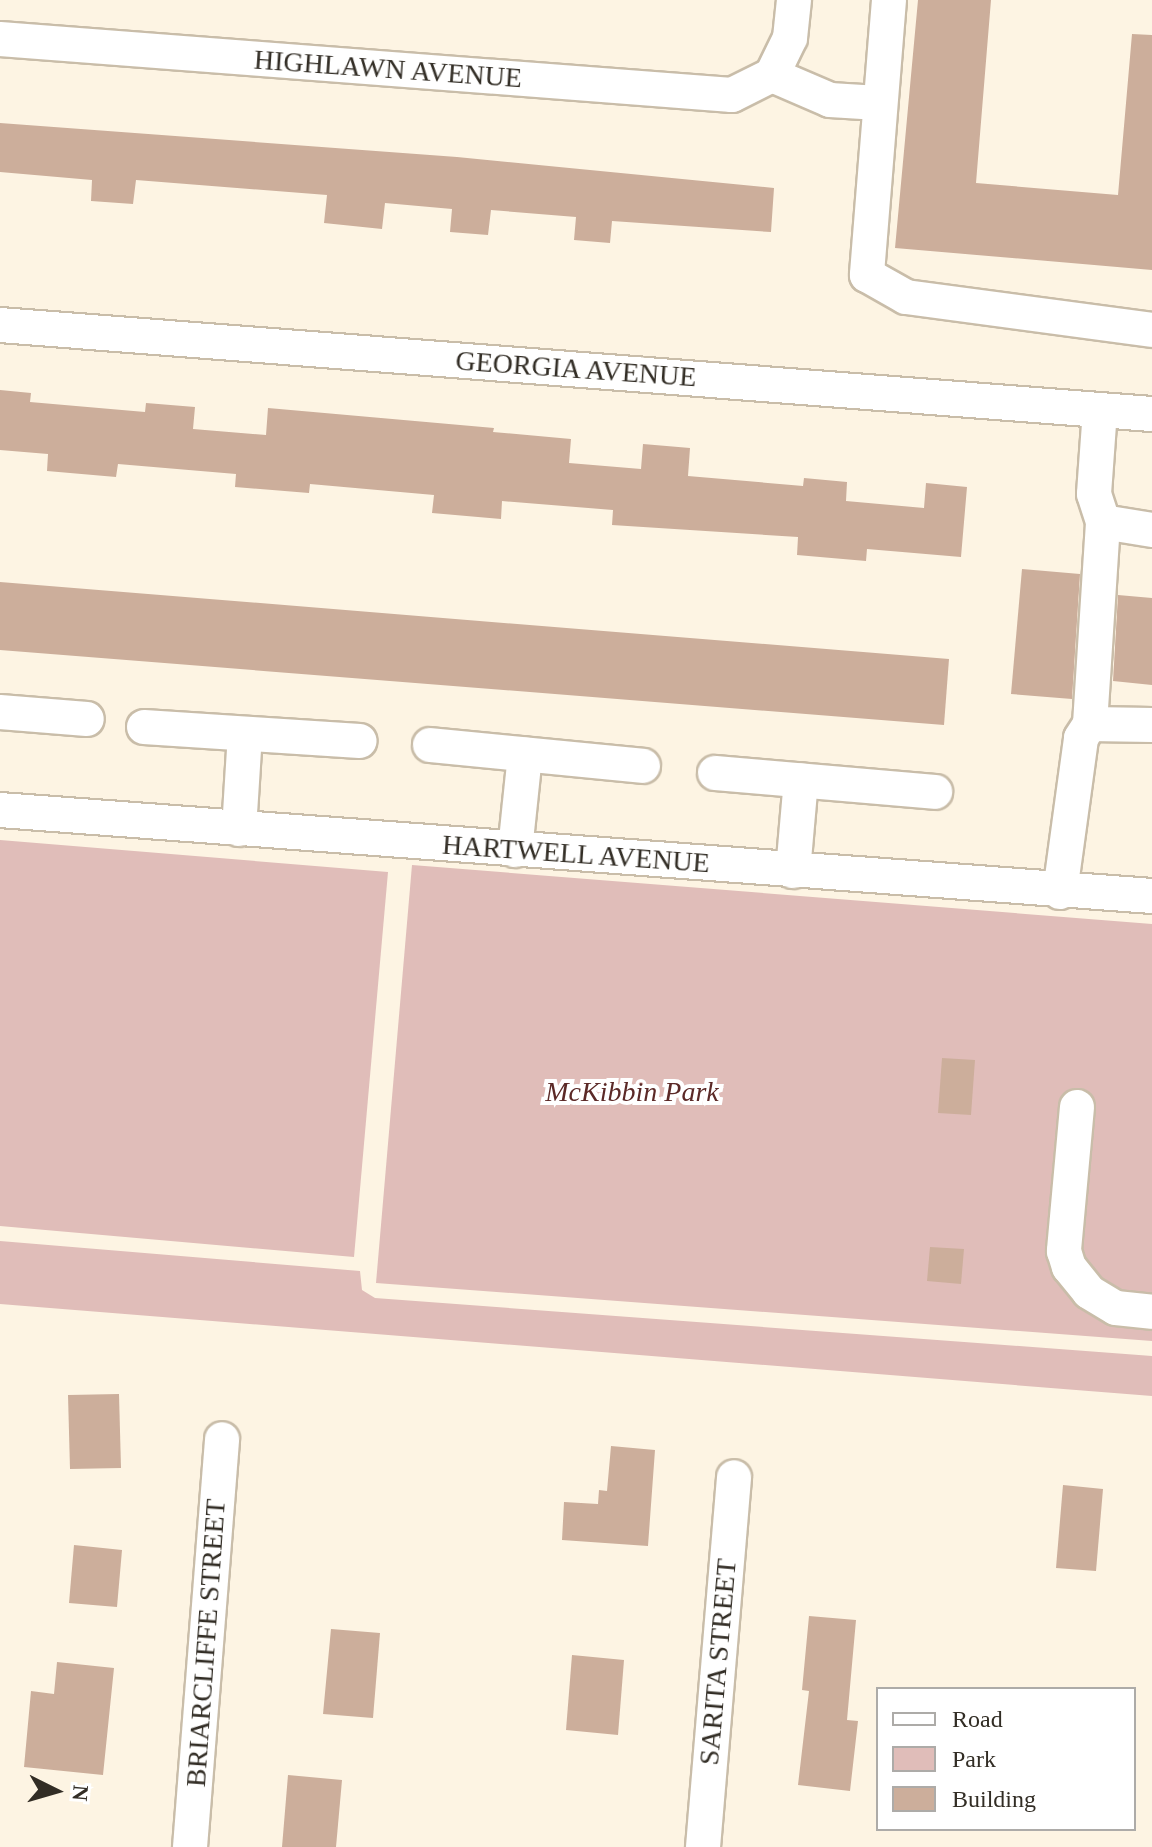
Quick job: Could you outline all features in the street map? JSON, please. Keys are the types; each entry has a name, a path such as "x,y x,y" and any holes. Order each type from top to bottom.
{"street":[{"path":"794,0 790,38 772,75 830,100 879,103"},
{"path":"889,0 867,275 906,297 1152,330"},
{"name":"HIGHLAWN AVENUE","path":"0,39 732,95 772,75"},
{"name":"GEORGIA AVENUE","path":"0,325 1152,414"},
{"path":"1060,892 1081,738 1090,724 1103,522 1094,494 1100,410"},
{"path":"1103,522 1152,530"},
{"path":"0,712 87,719"},
{"path":"1090,724 1152,725"},
{"path":"144,727 360,741"},
{"path":"239,829 245,734"},
{"path":"430,745 643,766"},
{"path":"515,850 525,755"},
{"path":"715,773 935,792"},
{"path":"793,871 801,780"},
{"name":"HARTWELL AVENUE","path":"0,810 1060,892 1152,896"},
{"path":"1077,1107 1064,1251 1069,1267 1089,1292 1116,1308 1152,1312"},
{"name":"BRIARCLIFFE STREET","path":"190,1847 222,1439"},
{"name":"SARITA STREET","path":"703,1847 734,1477"}],"green space":[{"path":"0,840 388,872 354,1257 0,1226"},
{"name":"McKibbin Park","path":"412,865 1152,924 1152,1341 376,1283"},
{"path":"0,1241 360,1271 362,1290 375,1298 1152,1356 1152,1396 0,1304"}],"building":[{"path":"918,0 991,0 976,183 1118,195 1132,34 1152,35 1152,270 895,248"},
{"path":"0,123 457,157 774,188 771,232 612,221 610,243 574,240 576,217 491,210 488,235 450,232 452,209 385,203 382,229 324,223 327,195 136,180 133,204 91,201 92,180 0,172"},
{"path":"0,390 31,393 30,402 145,412 146,403 195,407 193,429 266,435 268,408 494,428 493,432 571,439 569,463 641,469 643,444 690,448 688,476 803,486 804,478 847,482 846,501 924,508 926,483 967,487 961,557 867,549 866,561 797,555 798,537 612,525 613,510 502,501 501,519 432,513 434,495 310,484 309,493 235,487 236,474 118,464 116,477 47,471 48,454 0,450"},
{"path":"1022,569 1080,574 1072,699 1011,694"},
{"path":"0,582 949,659 944,725 0,650"},
{"path":"1118,595 1152,598 1152,685 1113,681"},
{"path":"942,1058 975,1060 971,1115 938,1113"},
{"path":"930,1247 964,1249 961,1284 927,1281"},
{"path":"119,1394 121,1468 70,1469 68,1395"},
{"path":"611,1446 655,1450 648,1546 562,1540 564,1502 598,1504 599,1490 607,1491"},
{"path":"1063,1485 1103,1489 1096,1571 1056,1568"},
{"path":"74,1545 122,1550 117,1607 69,1603"},
{"path":"809,1616 856,1620 847,1720 858,1721 850,1791 798,1785 809,1691 802,1690"},
{"path":"331,1629 380,1633 373,1718 323,1714"},
{"path":"572,1655 624,1660 618,1735 566,1730"},
{"path":"57,1662 114,1668 103,1775 24,1767 31,1691 54,1694"},
{"path":"288,1775 342,1780 336,1847 282,1847"}]}
